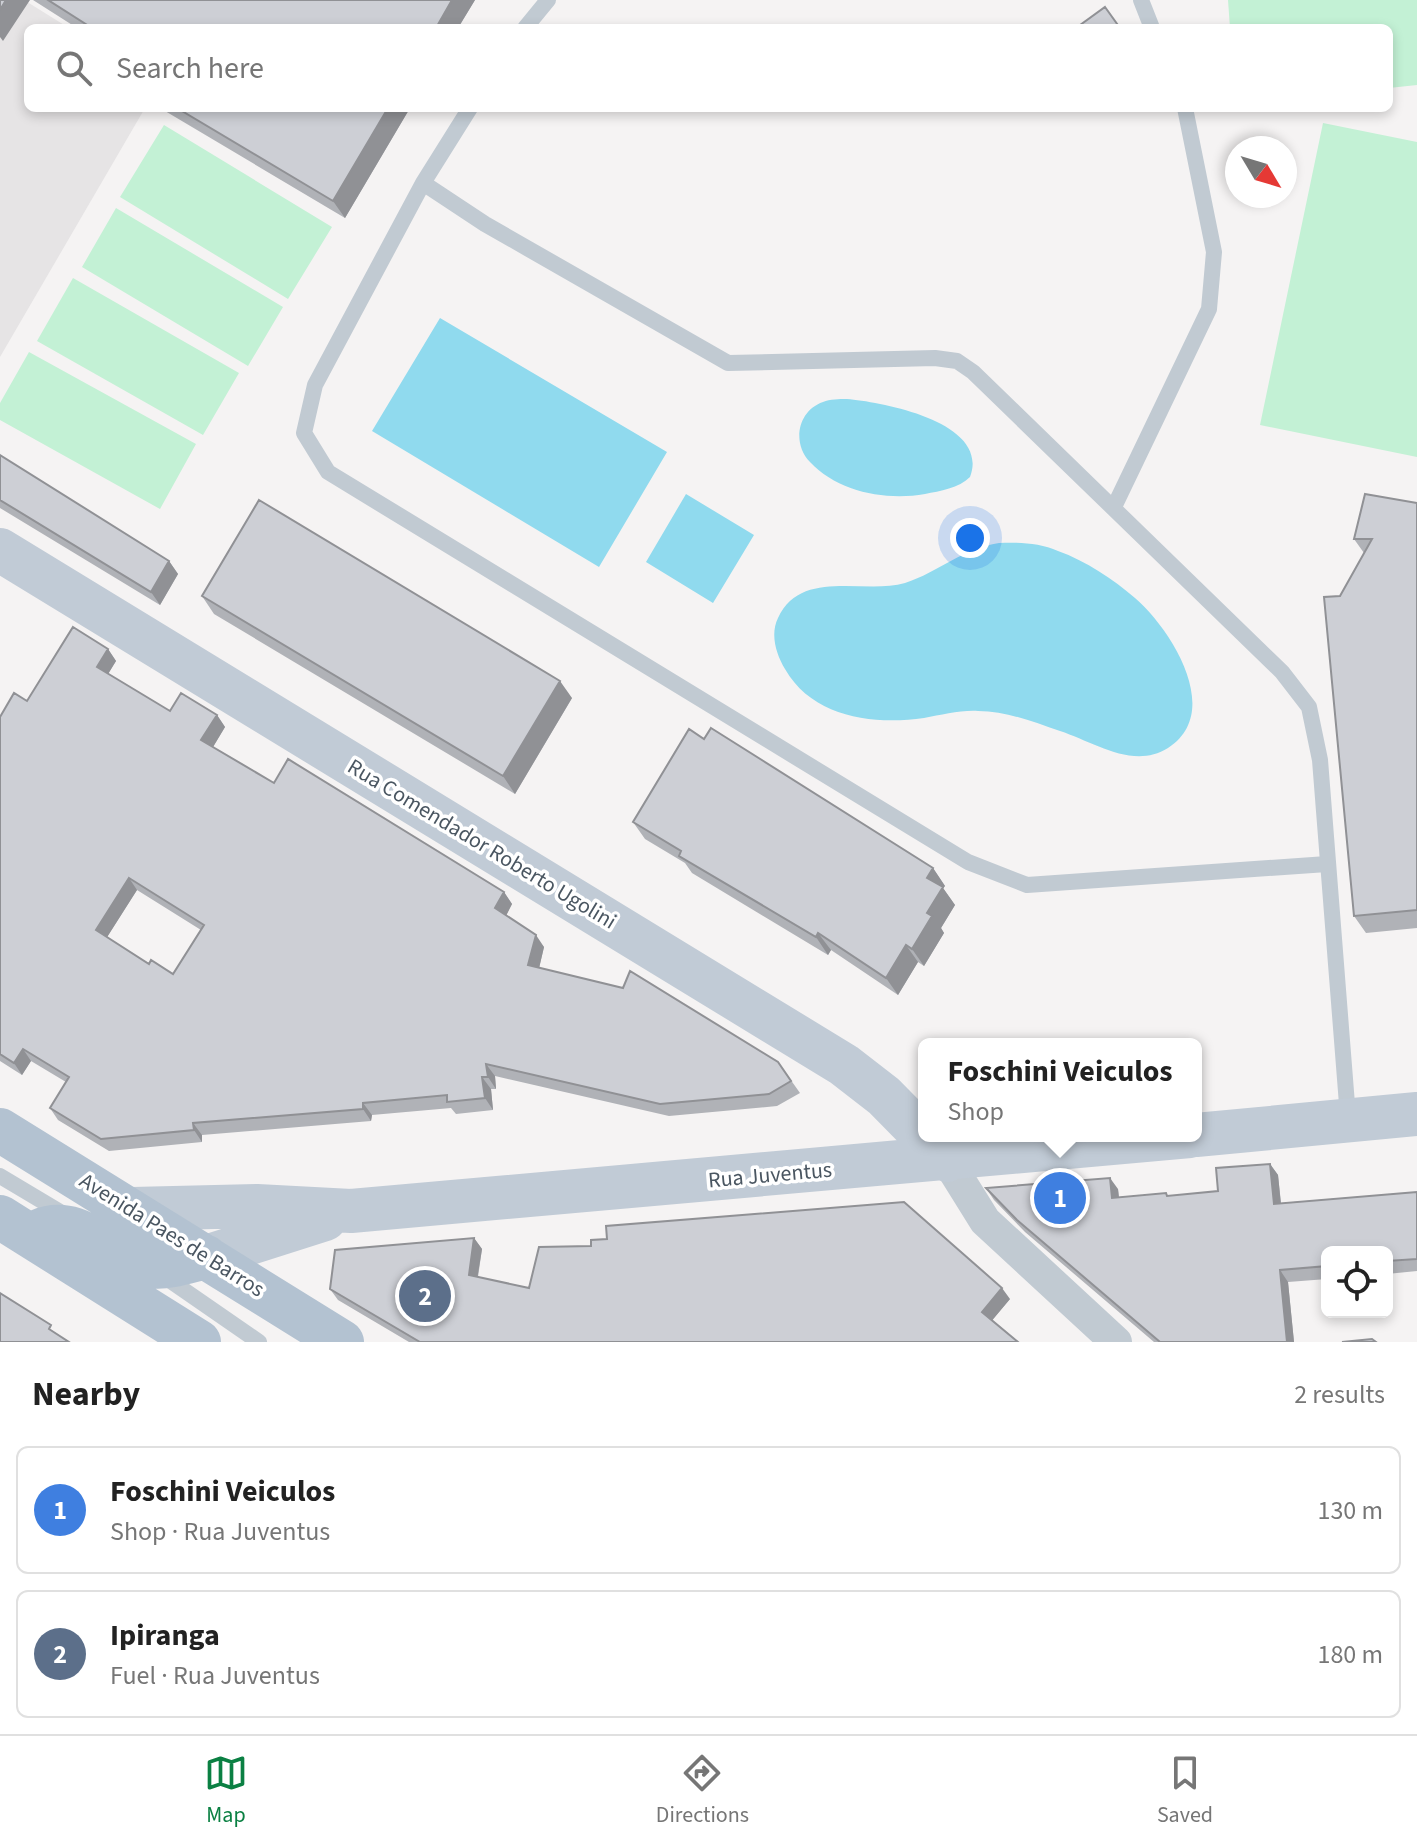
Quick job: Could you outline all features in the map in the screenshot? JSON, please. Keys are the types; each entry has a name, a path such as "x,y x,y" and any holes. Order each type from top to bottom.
{"main road":[{"name":"Rua Comendador Roberto Ugolini","path":"0,550 844,1065 884,1096 918,1131"},
{"path":"1202,1134 1417,1114"},
{"name":"Avenida Paes de Barros","path":"0,1130 132,1209 206,1257 287,1316 342,1342"},
{"name":"Rua Comendador Roberto Ugolini","path":"929,1142 947,1160"},
{"name":"Rua Juventus","path":"132,1209 257,1206 351,1211 1129,1142"},
{"name":"Rua Juventus","path":"206,1257 351,1211"},
{"path":"15,1226 64,1226 150,1266 206,1257"},
{"path":"15,1226 199,1342"}],"street":[{"path":"947,1160 985,1221 1116,1342"}],"lane":[{"path":"528,24 548,0"},
{"path":"1141,0 1150,24"},
{"path":"467,112 423,183 315,385 304,433 328,472 968,862 1027,885 1327,864"},
{"path":"1114,507 1209,309 1214,252 1186,112"},
{"path":"423,183 485,224 728,363 935,358 957,361 973,372 1282,672 1309,707 1320,760 1348,1120"},
{"path":"0,1176 150,1266 259,1342"}],"shaded area":[{"path":"0,0 24,0 63,24 24,24 24,112 143,112 0,357"}],"green space":[{"path":"1228,0 1417,0 1417,85 1393,88 1393,24 1230,24"},
{"path":"1323,123 1417,142 1417,457 1260,425"},
{"path":"164,125 332,227 288,299 120,197"},
{"path":"116,208 283,307 248,366 82,267"},
{"path":"73,278 239,373 203,435 37,341"},
{"path":"29,352 196,444 160,509 0,420 0,403"}],"water":[{"path":"440,318 667,452 599,567 372,431"},
{"path":"847,399 907,410 950,429 965,442 972,458 970,477 949,488 910,496 863,492 834,481 804,455 800,429 814,406 829,400"},
{"path":"686,494 754,535 713,603 646,562"},
{"path":"999,543 1037,545 1068,555 1108,577 1149,612 1176,650 1192,693 1192,714 1184,732 1168,748 1155,754 1127,755 1030,721 989,711 964,711 905,720 865,718 828,708 797,685 785,669 775,644 774,631 788,603 802,593 835,586 905,583 962,555"}],"building":[{"path":"48,0 452,0 438,24 86,24"},
{"path":"1105,7 1117,24 1082,24"},
{"path":"184,112 386,112 333,201"},
{"path":"0,455 169,561 151,592 0,500"},
{"path":"1365,494 1417,503 1417,910 1354,916 1324,597 1340,596 1372,539 1354,539"},
{"path":"259,500 560,681 503,776 202,596"},
{"path":"73,627 108,649 97,667 170,711 181,693 217,715 201,740 274,783 288,759 504,892 495,908 536,935 528,965 623,988 630,971 778,1062 791,1081 769,1094 660,1104 486,1064 488,1077 482,1077 485,1098 447,1102 447,1095 363,1103 363,1109 193,1123 194,1130 101,1139 50,1108 69,1077 23,1049 14,1063 0,1054 0,717 14,693 27,701","holes":["129,878 204,925 173,974 151,960 149,964 96,930"]},
{"path":"711,728 933,868 927,878 943,887 927,913 932,916 912,949 906,945 886,978 818,933 816,937 679,856 681,851 633,822 689,729 704,739"},
{"path":"1270,1164 1274,1204 1417,1192 1417,1259 1393,1261 1393,1246 1321,1246 1321,1267 1280,1270 1287,1342 1160,1342 1017,1220 986,1188 1110,1178 1112,1198 1166,1193 1167,1196 1218,1191 1216,1168"},
{"path":"904,1202 1002,1288 982,1312 1018,1342 420,1342 330,1289 335,1250 474,1238 469,1275 529,1288 539,1247 591,1246 591,1240 607,1239 606,1226"},
{"path":"0,1293 51,1325 49,1329 69,1342 0,1342"},
{"path":"1372,1339 1376,1342 1342,1342"}],"place":[{"name":"Foschini Veiculos","path":"1060,1198"},
{"name":"Ipiranga","path":"425,1296"}]}
